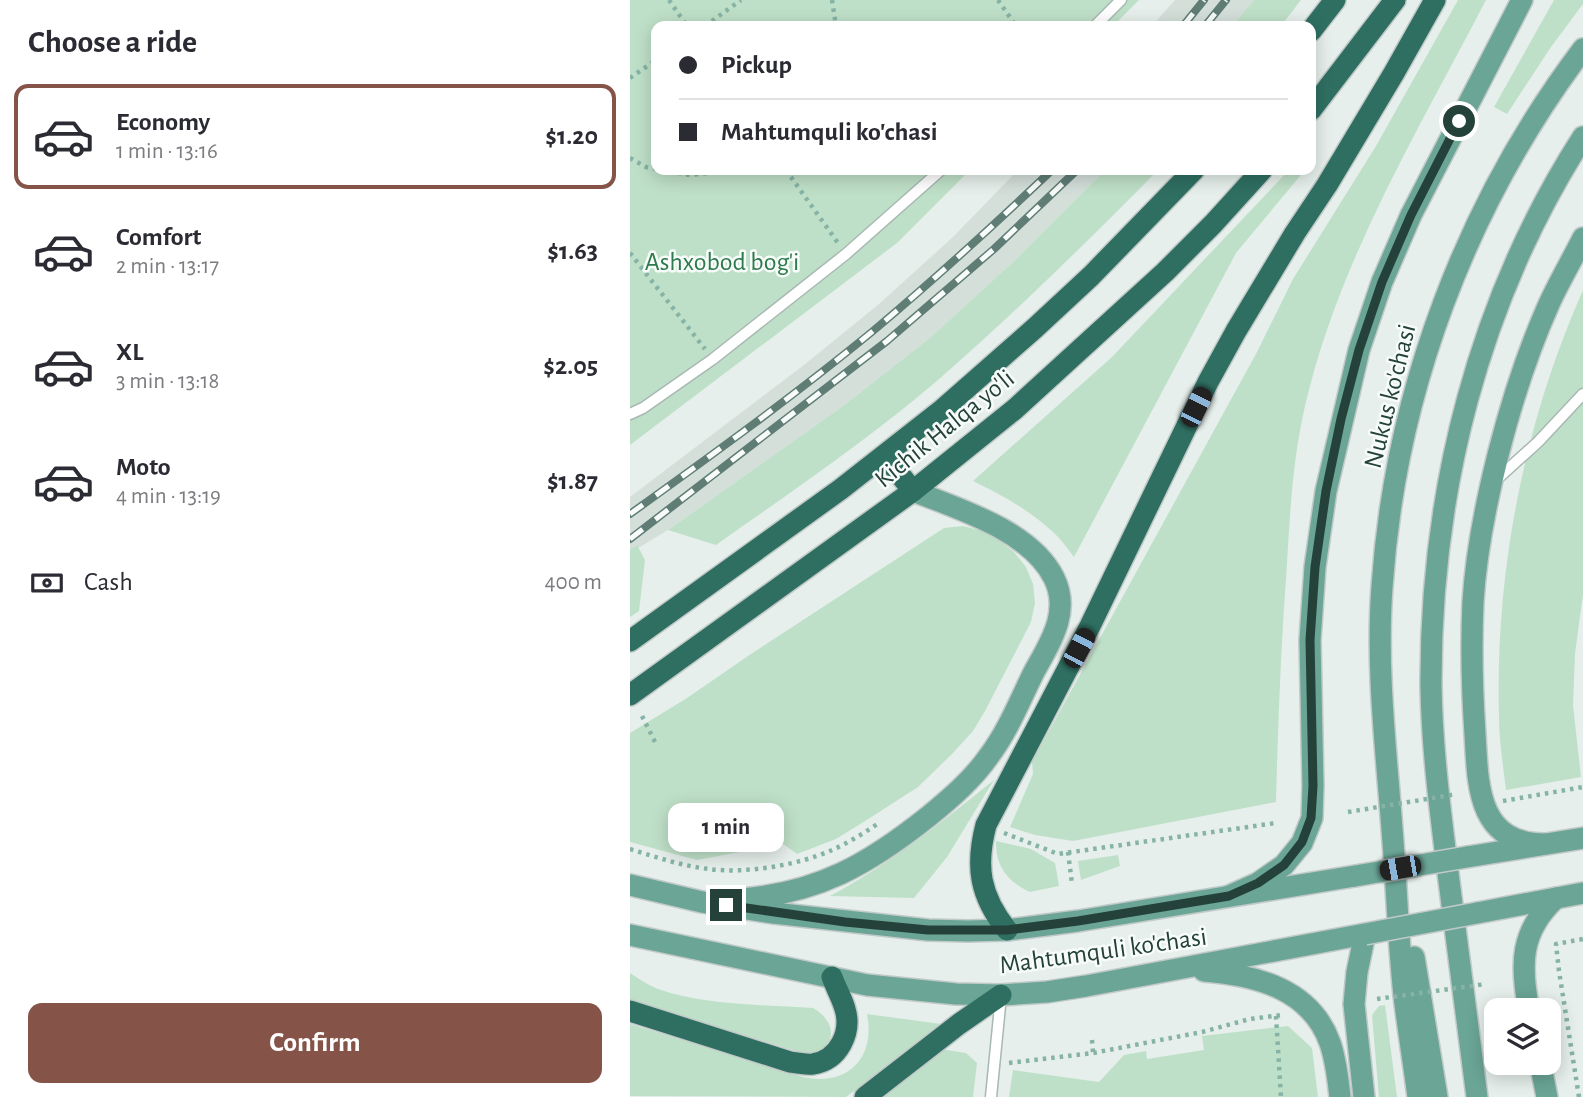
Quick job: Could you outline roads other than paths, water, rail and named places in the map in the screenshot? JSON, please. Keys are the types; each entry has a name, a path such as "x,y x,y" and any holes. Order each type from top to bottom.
{"highway":[{"path":"1316,25 1335,0"},
{"path":"1316,103 1395,0"},
{"path":"1007,930 990,907 981,880 980,852 986,825 1090,626 1208,382 1435,0"},
{"name":"Kichik Halqa yo'li","path":"630,641 885,456 978,379 1091,276 1189,175"},
{"name":"Kichik Halqa yo'li","path":"630,695 913,491 1015,409 1165,272 1257,175"},
{"path":"885,456 913,491"},
{"path":"630,1011 790,1062 814,1064 836,1053 846,1032 846,1010 832,977"},
{"path":"865,1097 1001,995"}],"main road":[{"path":"1229,896 1258,883 1284,865 1302,842 1311,818 1313,786 1310,640 1315,567 1326,491 1359,350 1382,282 1411,215 1522,0"},
{"name":"Nukus ko'chasi","path":"1390,794 1382,691 1382,588 1394,487 1416,385 1444,300 1481,213 1538,113 1583,49"},
{"path":"1477,1097 1437,786 1431,688 1434,600 1440,538 1456,440 1469,391 1501,296 1541,206 1583,137"},
{"path":"1544,844 1517,840 1497,826 1485,811 1479,791 1472,691 1473,602 1482,526 1510,412 1549,304 1583,238"},
{"path":"702,902 788,893 816,885 863,863 912,829 955,793 990,755 1051,640 1061,612 1060,592 1052,573 1040,558 994,525 913,491"},
{"path":"1390,794 1405,1003 1418,1097"},
{"path":"1390,794 1437,1097"},
{"name":"Mahtumquli ko'chasi","path":"630,885 702,902 845,922 928,930 1007,930 1078,921 1583,838"},
{"name":"Mahtumquli ko'chasi","path":"630,935 880,986 956,994 1001,995 1086,986 1583,893"},
{"path":"1527,998 1524,955 1530,933 1546,907 1556,898"},
{"path":"1364,1097 1354,1004 1357,972 1366,934"},
{"path":"1181,969 1227,973 1262,980 1290,994 1313,1011 1331,1044 1340,1097"},
{"path":"1543,1075 1548,1097"}],"lane":[{"path":"1100,21 1121,0"},
{"path":"630,414 643,408 713,359 846,254 935,175"},
{"path":"1491,485 1538,442 1583,394"},
{"path":"992,1097 1001,995"}],"railway":[{"path":"1187,21 1204,0"},
{"path":"1209,21 1226,0"},
{"path":"630,514 873,331 1047,175"},
{"path":"630,539 887,341 994,249 1072,175"}],"park label":[{"name":"Ashxobod bog'i","path":"722,261"}]}
